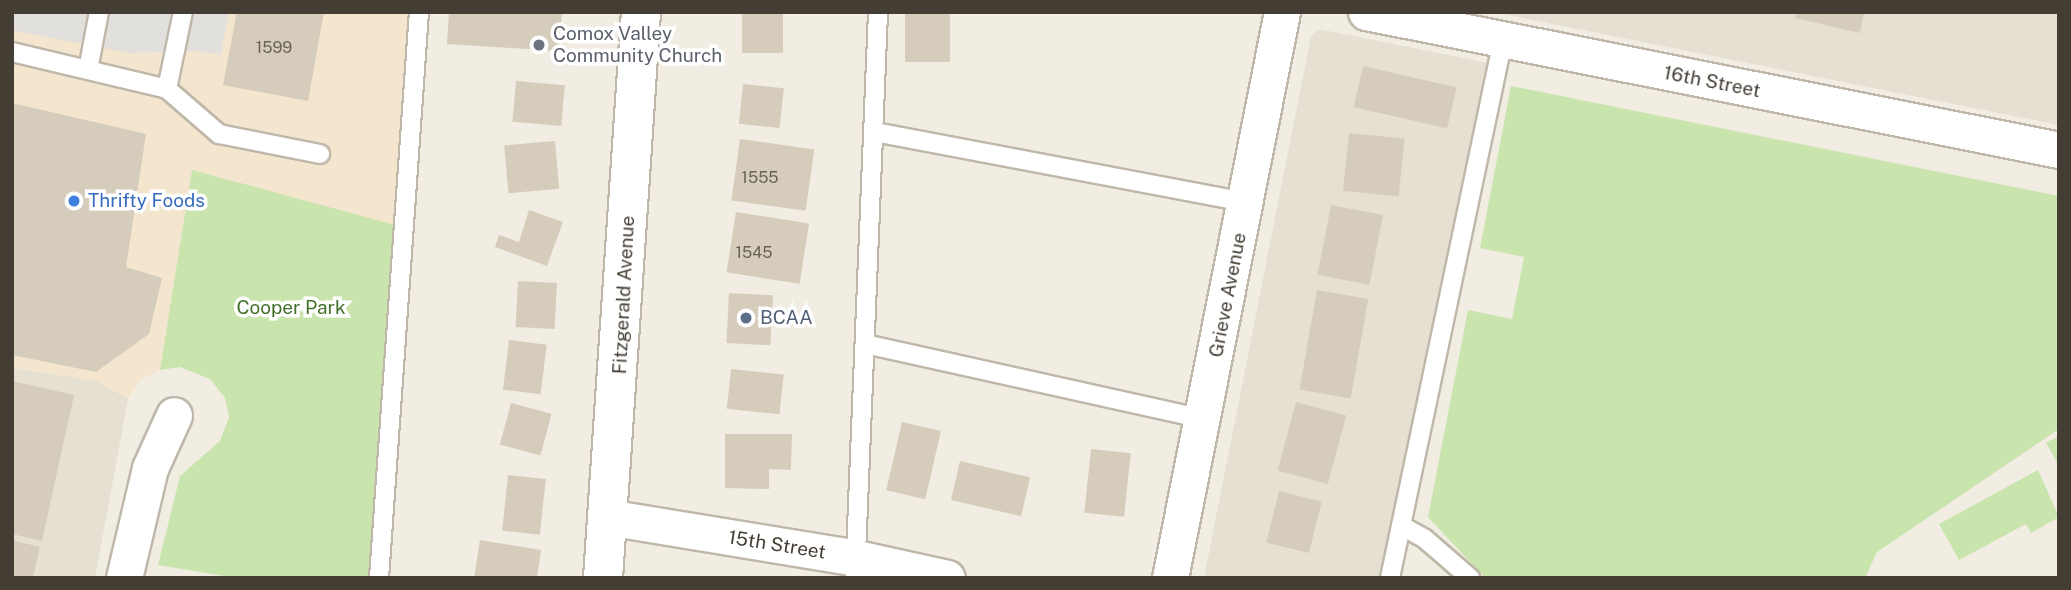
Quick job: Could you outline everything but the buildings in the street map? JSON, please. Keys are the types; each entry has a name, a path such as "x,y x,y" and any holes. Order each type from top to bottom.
{"street":[{"name":"Fitzgerald Avenue","path":"603,578 641,12"},
{"name":"Grieve Avenue","path":"1170,578 1247,202 1282,12"},
{"name":"16th Street","path":"1366,12 2059,150"},
{"path":"124,578 150,468 174,415"},
{"name":"15th Street","path":"607,517 856,568 947,578"}],"lane":[{"path":"88,69 99,12"},
{"path":"167,89 183,12"},
{"path":"379,578 419,12"},
{"path":"856,568 878,12"},
{"path":"1390,578 1503,40"},
{"path":"12,52 167,89 219,134 320,154"},
{"path":"875,132 1247,202"},
{"path":"865,345 1203,419"},
{"path":"1402,526 1425,539 1470,578"}],"shaded area":[{"path":"12,12 419,12 406,228 192,171 160,370 140,380 128,399 98,381 12,368"},
{"path":"12,12 229,12 221,55 197,51 129,53 12,30"},
{"path":"1493,12 2059,12 2059,125"},
{"path":"1319,29 1498,65 1390,578 1204,578 1311,36"},
{"path":"12,368 98,381 128,399 95,578 12,578"}],"green space":[{"path":"1511,86 2059,196 2059,429 1877,552 1865,578 1485,578 1428,517 1468,310 1512,319 1524,257 1480,248"},
{"name":"Cooper Park","path":"192,170 406,228 370,578 236,578 158,565 180,476 220,441 229,417 225,398 210,379 180,367 160,370"},
{"path":"2059,436 2059,466 2046,443"},
{"path":"2038,470 2059,517 2031,533 2026,524 1959,560 1939,524"}],"place":[{"name":"Comox Valley Community Church","path":"539,45"},
{"name":"Thrifty Foods","path":"74,201"},
{"name":"BCAA","path":"746,318"}]}
